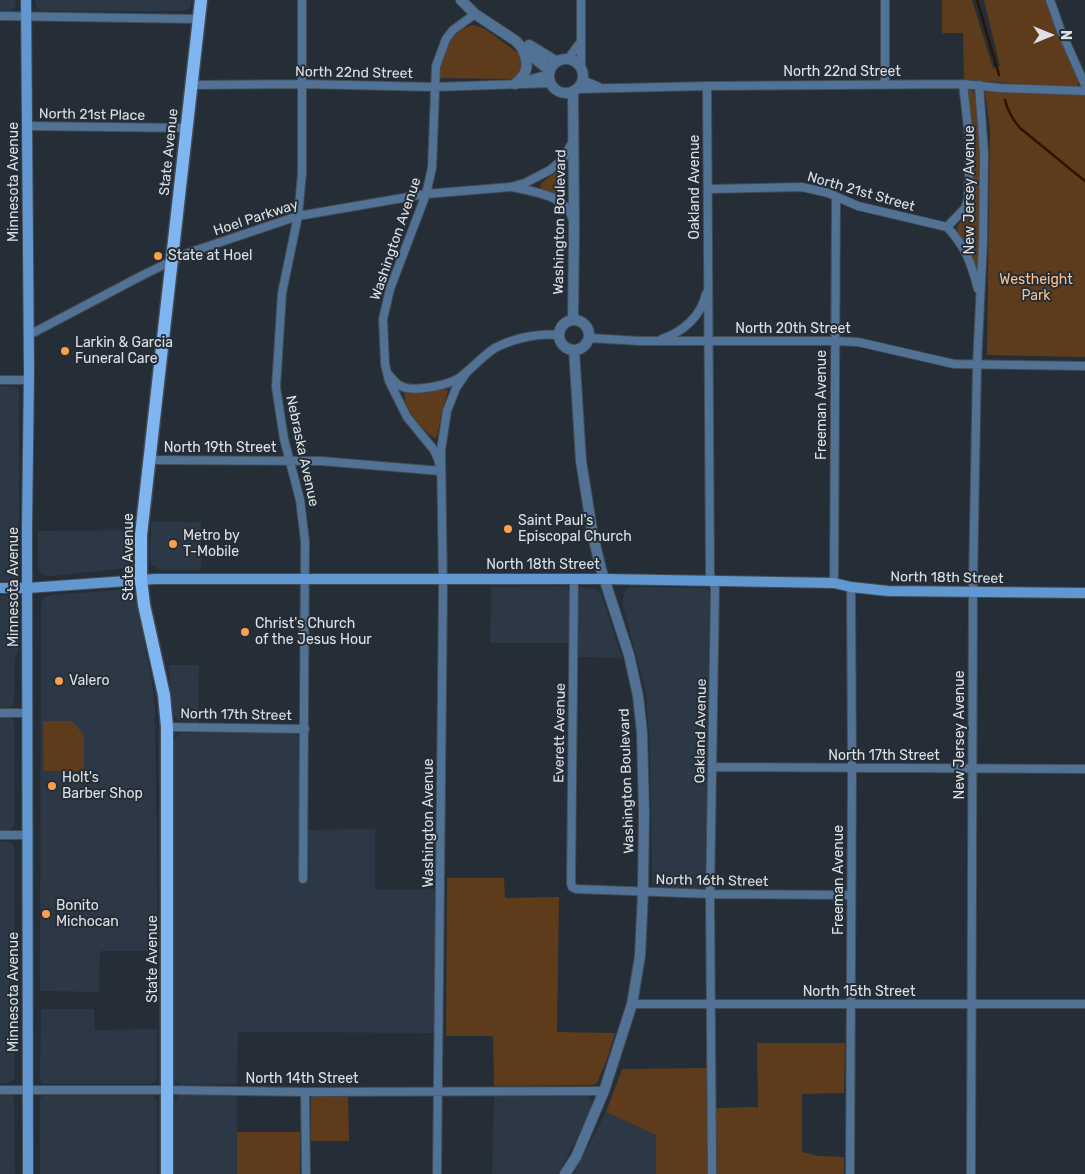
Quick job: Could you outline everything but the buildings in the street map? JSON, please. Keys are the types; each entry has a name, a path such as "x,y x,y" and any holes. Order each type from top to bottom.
{"main road":[{"name":"Minnesota Avenue","path":"26,0 29,335 28,1174"},
{"name":"State Avenue","path":"168,1174 167,727 164,695 144,605 141,579 141,535 201,0"},
{"name":"North 18th Street","path":"0,588 28,588 141,579 443,578 834,583 888,591 1085,593"}],"street":[{"name":"Nebraska Avenue","path":"302,0 302,173 298,216 282,293 276,378 279,412 304,521 305,729 303,879"},
{"path":"461,0 475,14 519,44 550,76 561,92 575,90 582,73 580,43 581,0"},
{"path":"885,0 885,85"},
{"path":"1050,0 1061,31 1085,85"},
{"name":"Washington Avenue","path":"441,471 434,450 407,416 389,381 385,364 383,332 385,307 390,289 426,194 432,168 436,66 446,39 454,30 475,14"},
{"path":"0,16 199,19"},
{"path":"519,44 526,43 562,60 576,62 585,81 599,87"},
{"path":"550,76 562,60 580,43"},
{"path":"515,84 526,72 526,61 519,44"},
{"name":"North 22nd Street","path":"191,85 302,84 434,87 515,84 550,76"},
{"name":"North 22nd Street","path":"575,90 599,87 964,84 1000,88 1085,91"},
{"name":"New Jersey Avenue","path":"964,84 970,146 968,200 965,208 947,227 958,239 970,258 981,296"},
{"name":"New Jersey Avenue","path":"971,1174 973,592 977,365 981,296 984,153 979,85"},
{"name":"Oakland Avenue","path":"707,86 710,574 715,588 710,894 712,1174"},
{"name":"Washington Boulevard","path":"573,320 575,90"},
{"name":"Washington Boulevard","path":"561,92 574,125"},
{"name":"North 21st Place","path":"28,126 186,128"},
{"name":"Hoel Parkway","path":"29,335 188,253 298,216 426,194 510,187 539,177 563,159 575,139"},
{"name":"Hoel Parkway","path":"510,187 543,194 564,203 572,217 574,230"},
{"name":"North 21st Street","path":"708,189 802,187 828,193 858,206 947,227"},
{"name":"Freeman Avenue","path":"834,583 836,197"},
{"name":"Oakland Avenue","path":"640,341 662,339 674,335 695,316 705,297 707,288"},
{"path":"573,320 586,325 589,338 584,347 574,350 563,346 559,335 559,330 564,323 573,320"},
{"path":"385,364 394,382 406,388 432,387 458,379 494,348 509,342 539,335 559,335"},
{"name":"North 20th Street","path":"589,338 640,341 858,342 954,364 1085,366"},
{"name":"Washington Boulevard","path":"565,1174 576,1157 604,1091 632,1004 640,956 644,812 642,733 638,696 629,655 592,536 581,461 574,350"},
{"name":"Washington Avenue","path":"437,1174 443,578 442,440 448,411 456,388 467,372"},
{"path":"0,380 29,380"},
{"name":"North 19th Street","path":"149,460 362,463 441,471"},
{"name":"Everett Avenue","path":"572,887 574,579"},
{"name":"Freeman Avenue","path":"850,1174 852,587"},
{"path":"0,713 28,713"},
{"name":"North 17th Street","path":"167,727 305,729"},
{"name":"North 17th Street","path":"713,767 1085,769"},
{"path":"0,834 28,835"},
{"name":"North 16th Street","path":"572,887 576,889 710,894 851,895"},
{"name":"North 15th Street","path":"632,1004 1085,1004"},
{"name":"North 14th Street","path":"0,1090 604,1091"},
{"path":"305,1092 306,1174"}],"shaded area":[{"path":"0,0 16,0 15,7 9,12 0,12"},
{"path":"35,0 192,0 190,8 184,11 45,11 37,8"},
{"path":"0,386 13,386 18,388 19,392 19,575 17,580 9,581 0,581"},
{"path":"151,522 201,522 201,570 161,570 152,565 150,559"},
{"path":"132,530 132,559 127,568 49,576 42,575 38,568 38,531"},
{"path":"566,586 570,593 569,643 490,643 491,587"},
{"path":"579,587 592,588 602,595 622,658 577,657"},
{"path":"631,587 706,588 710,591 705,888 656,888 652,883 650,750 646,693 622,602 626,589"},
{"path":"120,590 131,592 135,597 153,689 155,709 158,951 100,951 99,992 40,991 41,603 43,598 51,595"},
{"path":"0,595 16,597 20,612 19,649 15,658 14,702 10,707 3,708 0,708"},
{"path":"168,665 199,665 198,722 180,721 174,716"},
{"path":"0,718 11,718 14,721 14,826 10,830 0,830"},
{"path":"180,733 296,733 301,743 300,830 375,829 375,890 436,889 435,1033 238,1032 237,1084 181,1085 174,1080 174,740"},
{"path":"0,842 10,842 14,845 14,1080 7,1083 0,1083"},
{"path":"41,1009 94,1009 95,1030 157,1029 157,1079 150,1084 42,1083 40,1076"},
{"path":"0,1094 10,1094 14,1098 15,1174 0,1174"},
{"path":"47,1094 154,1095 157,1103 157,1174 40,1174 40,1099"},
{"path":"182,1094 237,1096 237,1174 175,1174 175,1101"},
{"path":"494,1096 588,1096 592,1105 558,1174 492,1174"},
{"path":"606,1112 656,1135 656,1174 574,1174"}],"green space":[{"path":"942,0 972,0 993,68 1000,66 984,0 1046,0 1048,9 1079,81 1078,86 964,80 963,33 942,33"},
{"path":"474,25 485,29 522,56 523,69 514,79 439,78 441,61 448,45 459,32"},
{"path":"971,89 977,102 980,159 978,269 976,270 971,254 958,233 957,227 972,197 973,143 967,93"},
{"name":"Westheight Park","path":"989,91 1085,94 1085,357 987,355 990,129 985,93"},
{"path":"561,168 566,170 566,194 560,195 542,190 541,183"},
{"path":"443,388 448,391 437,437 434,438 419,424 409,410 404,397 405,392 425,393"},
{"path":"43,721 72,721 84,735 84,771 44,771"},
{"path":"447,878 504,878 505,898 559,897 557,1032 615,1033 597,1083 593,1085 494,1086 493,1036 446,1036"},
{"path":"757,1043 845,1043 844,1093 802,1094 802,1152 819,1156 844,1157 844,1174 716,1174 716,1108 758,1107"},
{"path":"707,1068 707,1174 656,1174 656,1135 606,1112 622,1069"},
{"path":"315,1095 348,1095 349,1141 311,1141 311,1098"},
{"path":"237,1132 300,1132 300,1174 237,1174"}],"waterway":[{"path":"977,0 999,75"},
{"path":"1005,100 1007,108 1020,128 1085,181"}],"place":[{"name":"State at Hoel","path":"158,256"},
{"name":"Larkin & Garcia Funeral Care","path":"65,351"},
{"name":"Saint Paul's Episcopal Church","path":"508,529"},
{"name":"Metro by T-Mobile","path":"173,544"},
{"name":"Christ's Church of the Jesus Hour","path":"245,632"},
{"name":"Valero","path":"59,681"},
{"name":"Holt's Barber Shop","path":"52,786"},
{"name":"Bonito Michocan","path":"46,914"}]}
